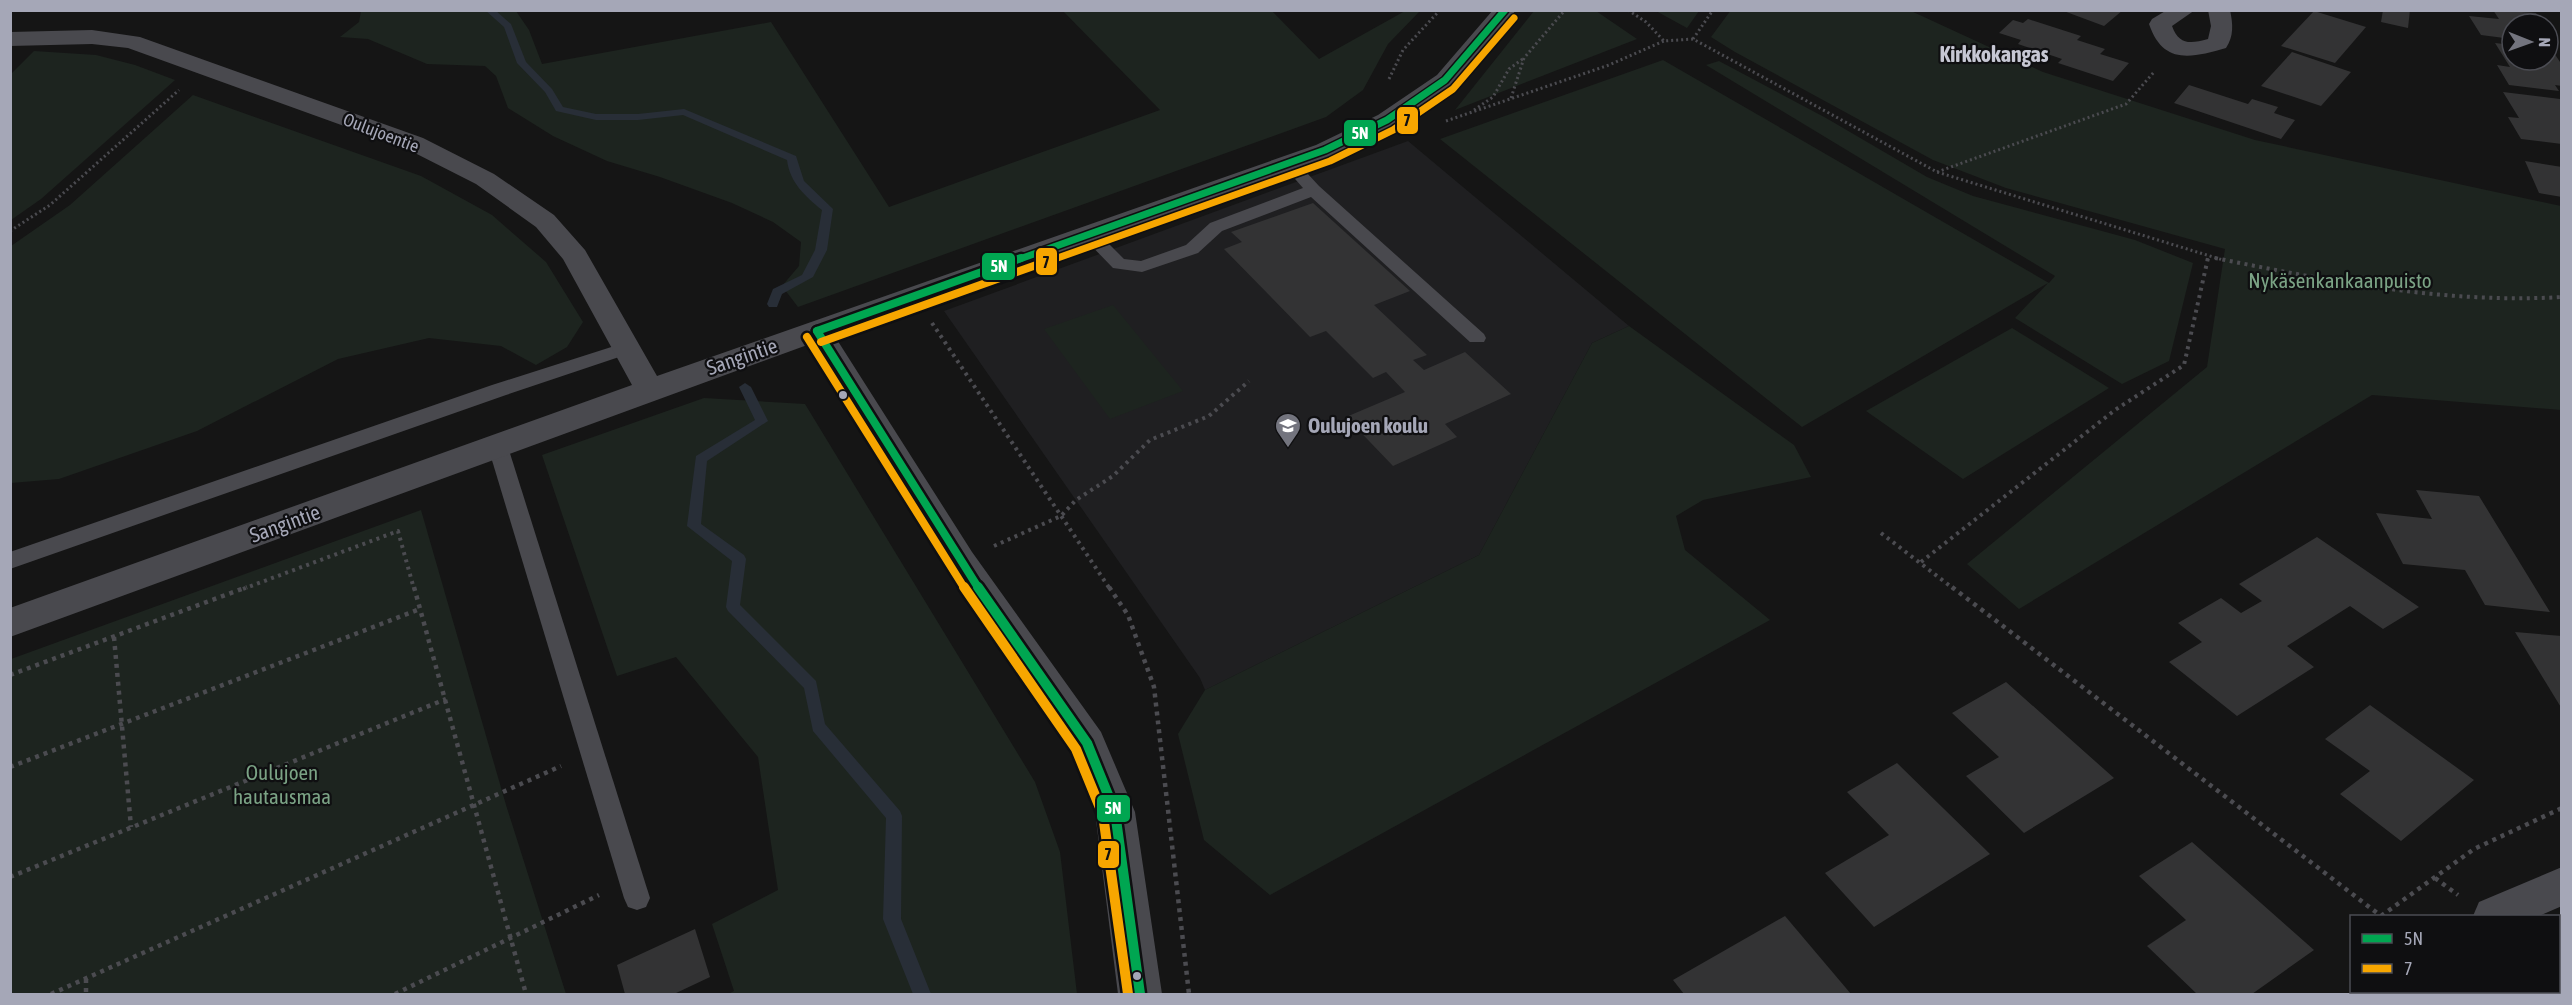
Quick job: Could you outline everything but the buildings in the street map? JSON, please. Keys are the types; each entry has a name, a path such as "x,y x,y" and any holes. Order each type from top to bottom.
{"street":[{"name":"Sangintie","path":"10,623 650,390 1325,150 1388,120 1445,80 1505,10"},
{"path":"2184,10 2160,24 2168,43 2176,47 2202,48 2218,43 2222,26 2218,10"},
{"name":"Oulujoentie","path":"10,39 92,37 132,42 414,143 485,179 545,221 575,256 650,390"},
{"path":"817,331 960,561 1087,743 1115,812 1140,994"},
{"path":"2496,915 2562,886"}],"lane":[{"path":"1288,164 1313,190 1477,338"},
{"path":"1089,234 1119,264 1142,267 1192,249 1216,227 1313,190"},
{"path":"10,561 499,390 627,348"},
{"path":"498,447 634,889"}],"path":[{"path":"1468,113 1493,97 1509,69 1524,58 1564,10"},
{"path":"1628,10 1646,22 1664,41 1693,39 1936,172 2208,257 2345,284 2428,295 2526,299 2562,297"},
{"path":"1693,39 1713,10"},
{"path":"1936,172 2126,104 2176,47"},
{"path":"1511,99 1524,58"},
{"path":"10,231 50,205 204,67"},
{"path":"1921,562 2115,410 2184,366 2208,257"},
{"path":"930,320 1128,615 1154,687 1190,994"},
{"path":"960,561 1061,516 1076,500 1113,476 1150,440 1209,416 1249,381"},
{"path":"10,675 398,531 526,994"},
{"path":"1881,533 2380,915"},
{"path":"10,767 420,609"},
{"path":"114,637 131,828"},
{"path":"10,877 446,699"},
{"path":"51,994 473,804 592,753"},
{"path":"2382,915 2474,849 2562,808"},
{"path":"395,994 511,938 634,889"},
{"path":"86,979 87,994"}],"shaded area":[{"name":"Oulujoen koulu","path":"1408,141 1629,326 1592,343 1479,555 1205,690 1200,678 944,311"}],"green space":[{"name":"Nykäsenkankaanpuisto","path":"1731,10 1911,11 2043,72 2255,140 2561,206 2561,410 2372,395 2019,609 1967,564 2207,367 2225,249 2006,188 1933,160 1711,37"},
{"path":"361,11 516,11 529,30 542,64 771,22 889,207 1160,110 1063,11 1272,11 1319,59 1405,11 1420,11 1388,44 1363,90 1326,117 798,307 782,286 799,266 801,242 773,222 732,203 607,161 553,136 508,108 496,76 485,66 427,64 368,39 340,37 359,22"},
{"path":"1534,11 1596,11 1637,39 1455,110"},
{"path":"1656,11 1699,11 1687,28"},
{"path":"34,51 96,55 135,65 175,80 41,199 11,220 11,74"},
{"path":"1663,60 2049,283 2055,276 1706,65 1719,61 1826,118 1927,177 1973,196 2135,240 2193,263 2169,361 2122,384 2015,318 2048,283 1802,427 1440,139"},
{"path":"193,95 421,176 492,215 546,262 583,322 567,347 536,365 501,346 429,338 338,359 197,431 59,479 11,483 11,246 70,205"},
{"path":"1113,305 1183,391 1110,419 1044,329"},
{"path":"1629,326 1794,445 1811,477 1703,500 1676,516 1685,550 1770,620 1270,895 1204,840 1178,734 1205,690 1479,555 1592,343"},
{"path":"2012,328 2109,388 1963,479 1866,411"},
{"path":"704,398 805,404 1035,782 1060,852 1077,994 728,994 734,991 712,924 778,890 758,757 676,657 617,676 542,455"},
{"name":"Oulujoen hautausmaa","path":"421,510 506,805 566,994 11,994 11,659"}],"waterway":[{"path":"489,10 508,26 522,63 549,91 559,109 596,117 638,117 684,112 792,158 795,175 803,188 828,209 821,250 807,277 777,292 773,304"},
{"path":"745,387 762,421 701,459 694,526 739,559 733,607 811,685 818,726 894,816 892,919 922,994"}],"transit line":[{"name":"5N","path":"817,331 1325,150 1387,120 1445,80 1505,10"},
{"name":"7","path":"821,342 1330,161 1393,130 1453,89 1514,18"},
{"name":"5N","path":"817,331 960,561 1087,743 1115,812 1140,994"},
{"name":"7","path":"807,337 950,567 1076,749 1103,815 1128,994"}],"place":[{"name":"Oulujoen koulu","path":"1288,449"}],"district":[{"name":"Kirkkokangas","path":"1994,54"}]}
